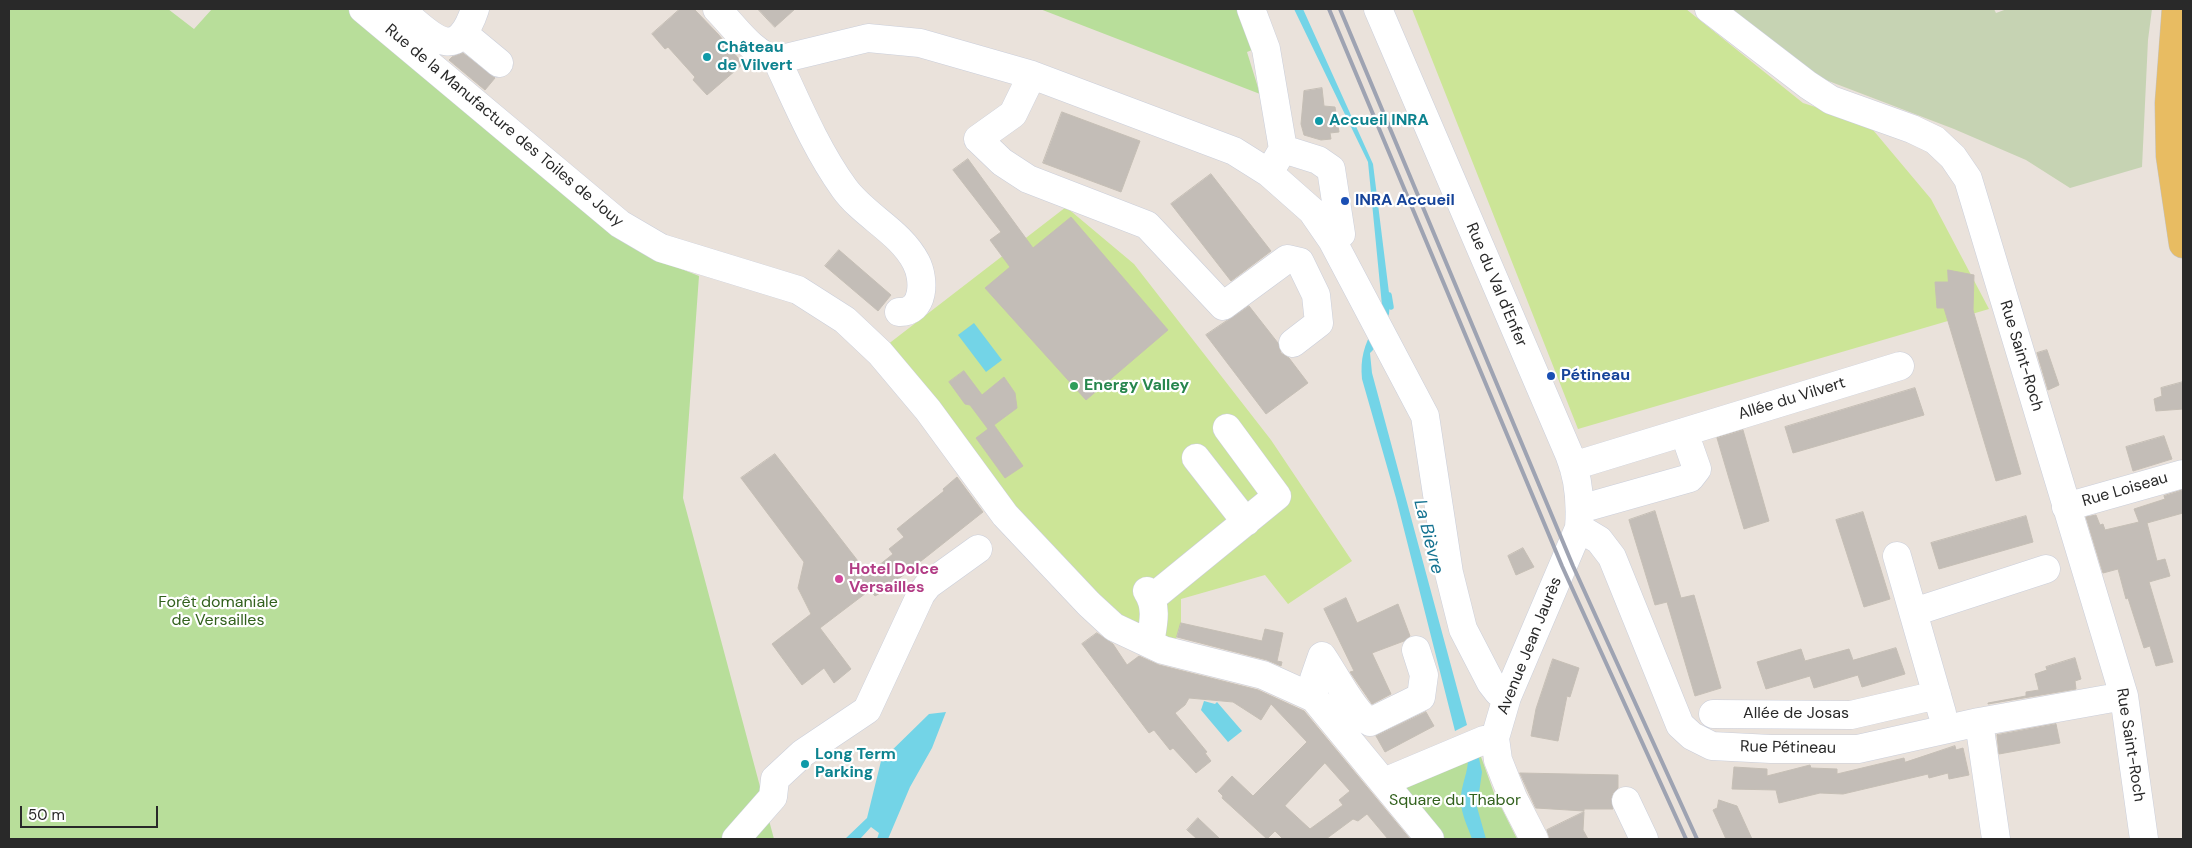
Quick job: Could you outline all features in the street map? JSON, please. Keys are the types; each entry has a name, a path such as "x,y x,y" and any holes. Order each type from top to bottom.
{"main road":[{"path":"2177,12 2170,103 2170,156 2183,244"}],"street":[{"name":"Rue de la Manufacture des Toiles de Jouy","path":"363,9 620,224 661,248 798,290 845,320 880,353 928,410 1005,516 1088,604 1114,628 1163,650 1263,675 1314,698 1430,839"},
{"path":"400,9 438,40 450,42 464,34 475,9"},
{"path":"718,9 767,58 777,60 868,38 920,43 1032,75 1234,151 1269,173 1312,211 1332,240 1425,416 1449,573 1463,629 1491,683 1498,692 1507,697"},
{"name":"Rue du Val d'Enfer","path":"1378,9 1573,466 1579,487 1579,519"},
{"name":"Rue Saint-Roch","path":"1709,9 1808,85 1831,100 1912,129 1935,140 1953,157 1968,179 2124,696 2144,839"},
{"path":"1253,14 1266,49 1283,149 1269,173"},
{"path":"464,34 500,63"},
{"path":"777,60 807,126 845,190 899,240 916,262 922,290 919,300 913,309 908,312 899,312"},
{"path":"1032,75 1013,114 978,140 1002,162 1028,180 1147,224 1223,306 1287,259 1300,262 1316,295 1319,323 1293,343"},
{"path":"1283,149 1318,160 1331,169 1341,234 1332,240"},
{"name":"Allée du Vilvert","path":"1573,466 1900,366"},
{"path":"1150,643 1155,613 1150,594 1278,496 1227,428"},
{"path":"1579,519 1690,478 1696,468 1684,432"},
{"path":"1196,458 1246,522"},
{"name":"Rue Loiseau","path":"2066,507 2183,474"},
{"name":"Avenue Jean Jaurès","path":"1534,839 1513,798 1501,768 1495,738 1507,697 1579,519"},
{"name":"Rue Pétineau","path":"1579,519 1612,557 1680,725 1692,736 1712,746 1771,749 1858,749 1979,722 2124,696"},
{"path":"736,839 773,797 775,779 803,753 867,710 921,594 928,585 978,548"},
{"path":"1897,556 1946,729"},
{"path":"1914,612 2046,569"},
{"path":"1314,698 1314,679 1322,656 1334,672 1361,718 1370,722 1421,697 1424,675 1416,650"},
{"name":"Allée de Josas","path":"1713,714 1851,715 1937,696"},
{"path":"1979,722 1996,839"},
{"path":"1384,782 1484,740 1495,738"},
{"path":"1626,801 1644,839"}],"green space":[{"name":"Forêt domaniale de Versailles","path":"9,9 168,9 194,29 212,9 349,9 610,230 646,255 699,276 683,498 774,839 9,839"},
{"path":"1040,9 1241,9 1257,48 1247,52 1260,94"},
{"path":"1412,9 1686,9 1803,103 1868,124 1931,199 1989,309 1578,429"},
{"path":"1731,9 1994,9 1996,13 2007,9 2152,9 2148,40 2142,167 2070,188 2026,160 1954,129 1805,72"},
{"name":"Energy Valley","path":"1066,207 1134,264 1271,440 1352,561 1288,604 1265,575 1181,599 1181,624 1174,645 1125,620 1018,517 887,345"},
{"name":"Square du Thabor","path":"1480,754 1494,793 1517,839 1434,839 1384,782"}],"water":[{"path":"1294,9 1303,9 1373,164 1390,301 1389,314 1384,326 1368,162"},
{"path":"974,323 1002,360 986,372 958,335"},
{"path":"1374,328 1378,335 1373,350 1370,353 1372,373 1467,725 1455,731 1396,498 1362,379 1364,352"},
{"path":"1204,701 1215,704 1217,702 1242,731 1228,742 1201,710"},
{"path":"946,712 932,748 910,787 888,839 877,839 879,833 871,827 860,839 845,839 867,818 881,761 929,714"},
{"path":"1478,754 1482,772 1477,807 1486,839 1472,839 1461,806 1461,795 1468,757"}],"building":[{"name":"Château de Vilvert","path":"680,9 694,9 743,64 707,95 693,80 695,77 668,47 665,49 652,34"},
{"path":"758,9 795,9 775,27"},
{"path":"463,53 495,78 485,90 449,60"},
{"name":"Accueil INRA","path":"1322,88 1324,106 1335,107 1339,132 1330,133 1331,139 1321,140 1304,135 1301,124 1304,91"},
{"path":"1062,112 1140,141 1121,192 1043,163"},
{"path":"968,159 1033,248 1071,217 1168,330 1086,400 985,288 1010,267 990,240 1001,232 953,170"},
{"path":"1211,174 1271,251 1231,281 1171,204"},
{"path":"839,250 891,295 878,311 825,266"},
{"path":"1948,270 1974,275 1973,310 2021,474 1996,481 1944,308 1937,308 1935,282 1948,282"},
{"path":"1249,306 1278,343 1281,353 1289,358 1308,383 1266,414 1206,335"},
{"path":"2047,350 2059,385 2048,390 2037,353"},
{"path":"964,371 982,395 1004,377 1015,393 1017,408 994,425 1023,466 1005,478 976,438 988,429 970,405 965,404 949,382"},
{"path":"2183,382 2183,409 2156,411 2154,399 2162,396 2161,388"},
{"path":"1915,388 1924,415 1793,453 1785,427"},
{"path":"1743,430 1769,521 1744,529 1717,438"},
{"path":"2164,436 2172,459 2133,471 2126,447"},
{"path":"775,454 868,574 893,554 889,549 904,537 897,529 944,491 943,489 957,477 983,512 882,592 875,596 870,590 820,628 851,669 834,683 824,668 802,685 772,644 811,614 798,588 804,562 741,478"},
{"path":"2183,490 2183,513 2147,523 2157,561 2165,559 2170,576 2149,582 2173,662 2156,666 2150,646 2144,648 2128,598 2126,599 2118,569 2103,573 2086,517 2096,515 2100,525 2103,524 2105,530 2139,522 2134,509 2165,499 2164,496"},
{"path":"1655,511 1681,598 1694,595 1721,688 1695,696 1667,602 1655,605 1629,520"},
{"path":"1863,512 1890,599 1864,607 1836,520"},
{"path":"2026,516 2033,542 1939,569 1931,543"},
{"path":"1523,548 1534,567 1516,575 1508,556"},
{"path":"1346,598 1357,623 1398,604 1410,636 1404,641 1372,653 1391,694 1372,704 1350,672 1354,671 1324,609"},
{"path":"1181,623 1262,641 1265,629 1283,633 1277,661 1282,662 1281,666 1267,660 1177,637"},
{"path":"1097,633 1113,644 1127,665 1139,656 1159,665 1258,690 1304,711 1410,839 1388,839 1367,814 1358,821 1353,819 1326,839 1283,839 1275,831 1267,839 1222,798 1223,796 1218,791 1232,776 1253,796 1307,742 1271,704 1261,720 1233,702 1189,698 1185,705 1175,713 1207,752 1205,753 1211,761 1196,773 1173,748 1170,750 1154,730 1149,733 1082,644","holes":["1325,763 1350,791 1339,800 1343,805 1310,829 1285,806"]},
{"path":"1896,648 1905,674 1862,687 1858,675 1814,688 1810,676 1766,689 1757,662 1801,649 1805,661 1849,649 1853,660"},
{"path":"2075,658 2081,679 2075,681 2076,689 1988,704 2026,696 2026,692 2039,690 2035,674 2047,670 2046,667"},
{"path":"1553,659 1579,668 1570,697 1567,696 1558,741 1531,736 1536,709"},
{"path":"1426,712 1434,726 1385,752 1376,736"},
{"path":"2056,724 2060,743 1999,754 1997,735"},
{"path":"1955,746 1956,750 1963,748 1969,775 1949,779 1948,773 1929,778 1928,774 1843,794 1820,793 1779,803 1776,790 1732,789 1734,767 1767,769 1767,776 1810,765 1811,768 1837,769 1837,774 1904,758 1905,762"},
{"path":"1520,773 1618,775 1618,788 1613,793 1611,799 1613,809 1584,809 1584,811 1536,808"},
{"path":"1719,800 1737,806 1752,839 1726,839 1713,810 1717,808"},
{"path":"1584,812 1583,830 1588,839 1550,839 1547,830"},
{"path":"1198,818 1220,839 1197,839 1187,830"}],"waterway":[{"name":"La Bièvre","path":"1389,295 1391,307"}],"railway":[{"path":"1329,9 1562,566 1686,839"},
{"path":"1340,9 1573,566 1697,839"}],"place":[{"name":"Château de Vilvert","path":"707,57"},
{"name":"Accueil INRA","path":"1319,121"},
{"name":"INRA Accueil","path":"1345,201"},
{"name":"Pétineau","path":"1551,376"},
{"name":"Energy Valley","path":"1074,386"},
{"name":"Hotel Dolce Versailles","path":"839,579"},
{"name":"Long Term Parking","path":"805,764"}]}
